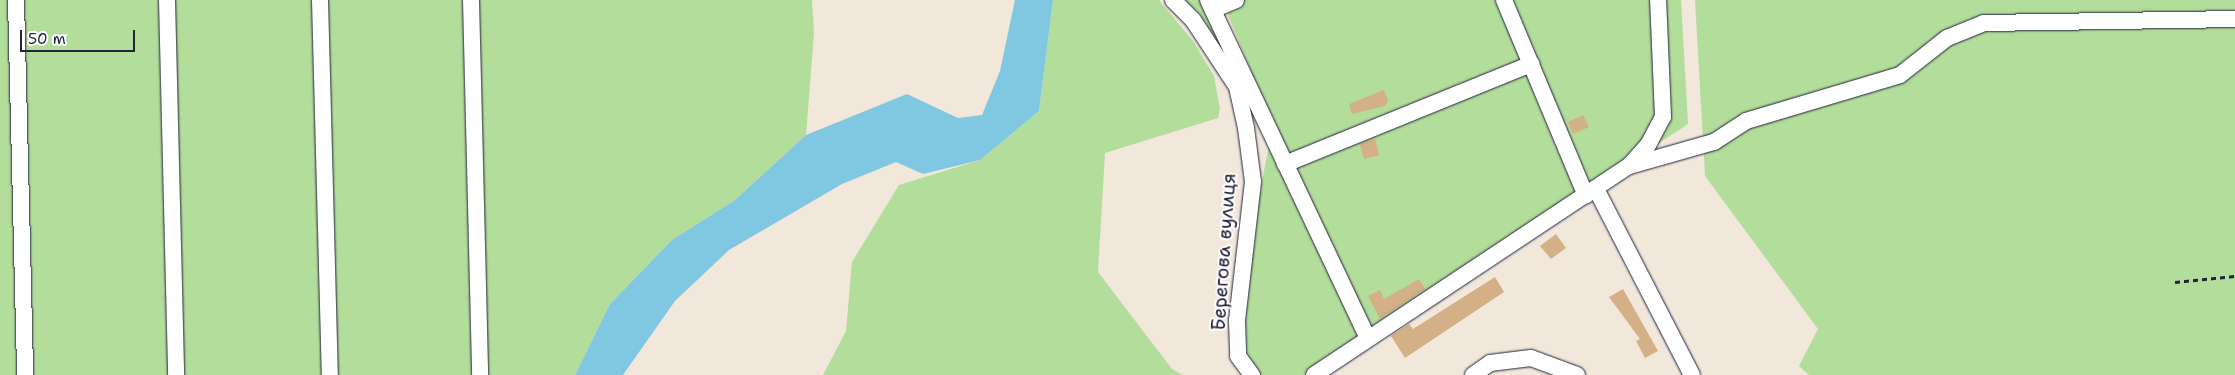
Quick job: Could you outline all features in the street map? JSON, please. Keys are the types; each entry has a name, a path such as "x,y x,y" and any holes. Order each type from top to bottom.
{"street":[{"path":"16,0 25,375"},
{"path":"167,0 176,375"},
{"path":"320,0 330,375"},
{"path":"471,0 480,375"},
{"name":"Берегова вулиця","path":"1173,0 1193,20 1237,87 1246,128 1253,182 1237,321 1238,356 1252,375"},
{"path":"1236,0 1210,5 1368,338"},
{"path":"1504,0 1530,64 1591,192 1692,375"},
{"path":"1314,375 1629,166 1648,146 1663,117 1658,0"},
{"path":"1629,166 1714,142 1746,121 1900,75 1947,38 1984,23 2235,19"},
{"path":"1285,164 1530,64"},
{"path":"1473,375 1490,363 1531,358 1577,375"}],"path":[{"path":"2175,282 2235,276"}],"green space":[{"path":"0,0 812,0 814,33 806,135 735,200 672,240 610,304 575,375 0,375"},
{"path":"1053,0 1159,0 1193,41 1214,76 1220,109 1218,118 1105,153 1098,272 1172,369 1183,375 823,375 846,331 852,262 899,185 980,160 1039,111"},
{"path":"1185,0 1221,0 1220,44 1199,14"},
{"path":"1222,0 1681,0 1688,124 1307,375 1256,375 1241,354 1254,222 1273,125"},
{"path":"1695,0 2235,0 2235,375 1809,375 1799,366 1818,329 1705,176"}],"water":[{"path":"1015,0 1053,0 1039,111 980,160 923,174 896,162 842,184 729,250 675,301 623,375 575,375 610,304 672,240 735,200 806,135 907,94 958,118 982,115 1000,71"}],"building":[{"path":"1384,90 1388,101 1385,106 1352,114 1349,104"},
{"path":"1583,115 1589,127 1573,134 1568,122"},
{"path":"1375,139 1379,155 1364,159 1360,144"},
{"path":"1556,234 1566,248 1551,259 1540,246"},
{"path":"1495,277 1504,292 1405,358 1391,336 1409,324 1413,329"},
{"path":"1419,279 1425,289 1380,319 1368,296 1380,290 1384,299"},
{"path":"1623,289 1658,351 1645,358 1636,341 1640,339 1609,297"}]}
